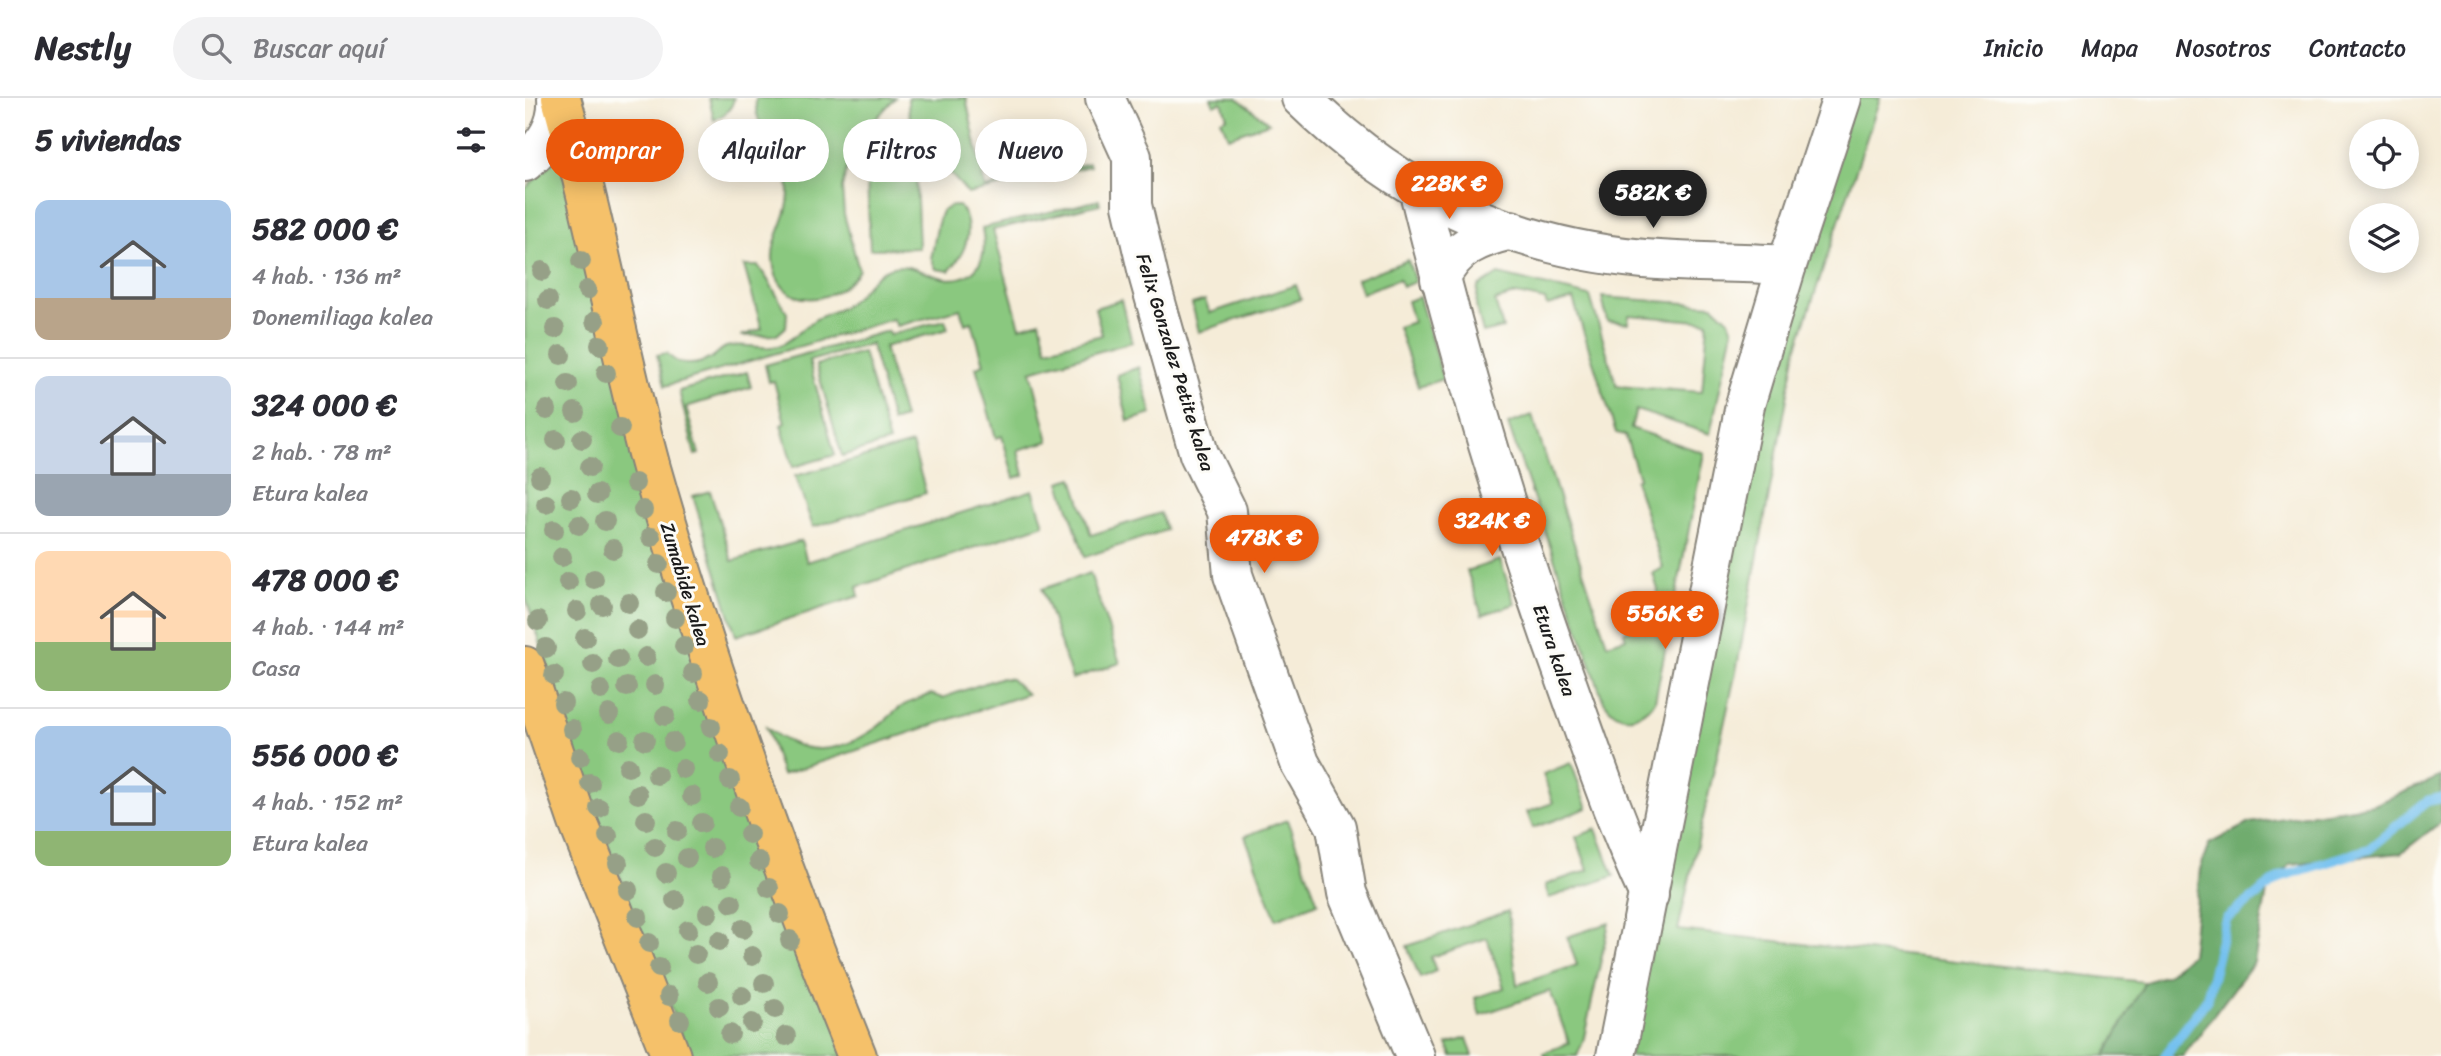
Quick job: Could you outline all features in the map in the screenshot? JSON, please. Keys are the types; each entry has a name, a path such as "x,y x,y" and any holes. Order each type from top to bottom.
{"main road":[{"name":"Zumabide kalea","path":"559,98 624,365 695,618 744,761 857,1056"},
{"path":"525,666 578,822 671,1056"}],"street":[{"path":"525,162 538,151 553,129 559,98"},
{"name":"Felix Gonzalez Petite kalea","path":"1105,98 1132,157 1132,205 1149,278 1199,454 1227,511 1233,575 1300,763 1336,827 1347,893 1416,1056"},
{"path":"1301,98 1352,145 1419,192 1482,221 1581,249 1643,259 1787,265"},
{"path":"1616,1056 1745,405 1787,265 1842,98"},
{"name":"Etura kalea","path":"1419,192 1440,279 1520,550 1601,780 1649,895"},
{"path":"1440,279 1449,260 1463,247 1487,236 1511,230"}],"green space":[{"path":"709,98 734,98 727,112 714,119"},
{"path":"756,98 895,98 876,119 843,119 844,214 859,270 848,283 835,292 822,297 795,296 784,288 777,277 773,260 773,250 786,212 788,182 829,182 829,119 758,119"},
{"path":"908,98 966,98 975,141 975,182 984,182 985,188 1020,182 968,194 958,182 961,182 961,119 910,119"},
{"path":"1211,98 1237,98 1269,123 1228,137 1221,120 1227,117 1222,102 1214,105"},
{"path":"1856,98 1880,98 1796,350 1737,667 1678,930 2145,982 2105,1056 1629,1056 1774,333"},
{"path":"546,169 546,182 575,182 848,1056 689,1056 591,801 525,595 525,189"},
{"path":"867,182 916,182 919,248 870,249"},
{"path":"1099,200 1100,204 993,230 1020,327 1040,321 1047,349 1102,335 1095,308 1121,300 1132,342 1031,371 1049,441 1018,450 1024,475 1014,478 1002,436 996,438 976,367 984,364 972,322 965,324 960,309 897,326 893,319 665,386 657,355 667,353 680,363 691,364 709,359 726,347 769,347 783,344 817,319 846,305 881,272 904,266 938,277 960,278 972,272 980,263 984,246 982,228"},
{"path":"951,206 959,206 967,222 968,231 964,248 949,271 936,269 931,258 940,216 942,211"},
{"path":"1408,260 1415,282 1402,287 1399,279 1362,293 1357,279"},
{"path":"744,266 758,266 787,313 786,327 777,335 741,336 762,329"},
{"path":"1498,274 1590,296 1617,386 1702,392 1708,322 1629,315 1628,323 1607,321 1602,297 1713,305 1729,320 1733,330 1710,434 1636,410 1631,428 1704,453 1655,701 1635,716 1615,713 1603,700 1508,424 1532,415 1607,644 1626,638 1624,632 1642,626 1638,613 1655,607 1658,590 1653,573 1663,568 1635,480 1639,478 1625,435 1616,433 1573,299 1547,306 1545,300 1517,294 1495,301 1503,328 1483,333 1476,306 1478,287"},
{"path":"1296,285 1301,299 1199,332 1192,304 1205,300 1210,313"},
{"path":"1419,297 1443,379 1418,387 1398,327 1413,322 1407,301"},
{"path":"945,320 948,329 884,347 904,418 892,422 871,344 809,361 835,455 793,467 781,425 785,423 774,381 769,382 765,365 888,331 890,335"},
{"path":"863,352 889,442 842,456 816,365"},
{"path":"1139,367 1152,414 1128,421 1117,375"},
{"path":"747,372 751,387 686,407 699,454 695,455 679,391"},
{"path":"912,444 926,493 813,527 795,476"},
{"path":"1073,478 1091,535 1160,513 1166,530 1085,557 1060,482"},
{"path":"1033,490 1044,524 857,587 859,596 736,636 693,496 710,491 732,561 801,541 807,562"},
{"path":"1500,560 1515,604 1482,615 1467,571"},
{"path":"1090,573 1120,663 1072,679 1042,589"},
{"path":"999,678 1011,679 1027,694 782,775 766,727 779,737 806,748 834,747 862,737 912,701 931,694 942,698"},
{"path":"1571,763 1588,808 1533,828 1527,812 1553,803 1543,774"},
{"path":"2441,776 2441,822 2401,853 2290,864 2267,892 2254,962 2183,1056 2105,1056 2145,982 2167,975 2191,954 2200,869 2209,844 2249,823 2374,805"},
{"path":"1287,820 1318,903 1276,919 1245,836"},
{"path":"1596,829 1614,876 1549,898 1545,885 1588,870 1576,837"},
{"path":"1508,911 1517,985 1577,965 1567,937 1609,923 1583,1042 1577,1056 1544,1056 1543,1053 1569,1043 1550,991 1480,1015 1475,998 1504,988 1487,938 1431,957 1436,971 1420,978 1407,946"},
{"path":"1467,1038 1473,1056 1452,1056 1447,1044"}],"waterway":[{"path":"2165,1056 2207,999 2226,919 2282,876 2369,849 2427,801 2441,798"}]}
